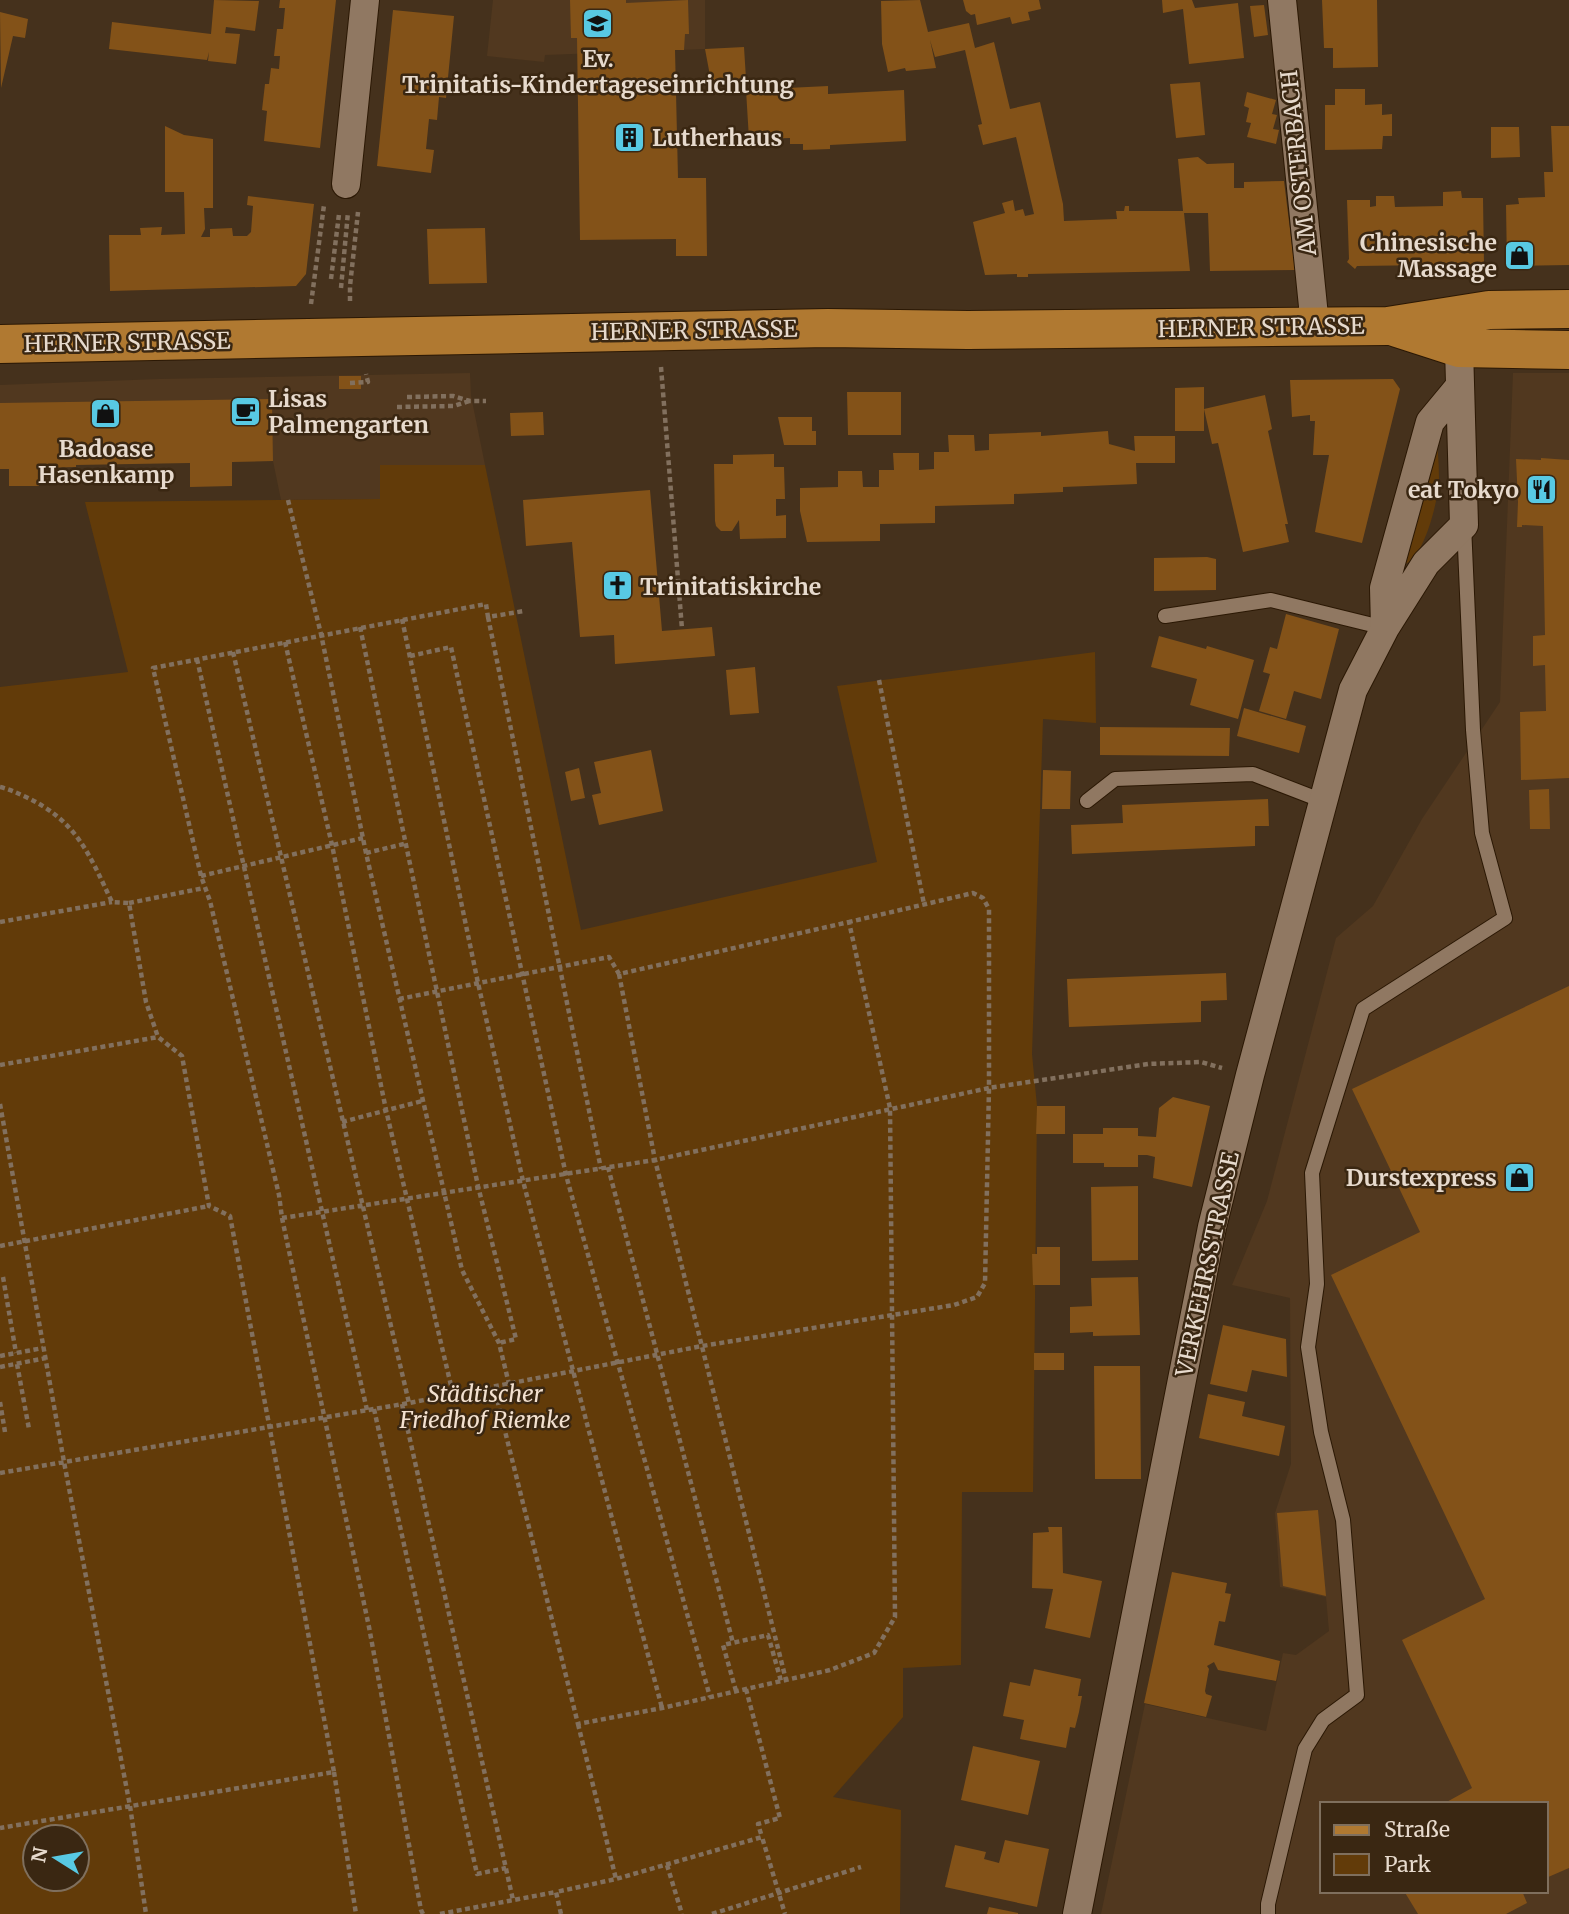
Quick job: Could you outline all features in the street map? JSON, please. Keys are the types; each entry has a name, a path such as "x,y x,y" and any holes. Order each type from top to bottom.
{"main road":[{"name":"HERNER STRASSE","path":"0,344 828,328 1128,330 1388,326 1489,310 1565,309"},
{"path":"1459,348 1565,309"},
{"name":"HERNER STRASSE","path":"1388,326 1459,348 1569,351"}],"street":[{"path":"346,184 365,0"},
{"name":"AM OSTERBACH","path":"1282,0 1315,326"},
{"path":"1459,348 1464,525"},
{"name":"VERKEHRSSTRASSE","path":"1385,628 1384,588 1430,422 1459,387"},
{"name":"VERKEHRSSTRASSE","path":"1077,1914 1212,1227 1353,690 1385,628 1426,563 1464,525"}],"lane":[{"path":"1268,1914 1268,1904 1305,1749 1323,1720 1357,1695 1343,1520 1321,1432 1308,1347 1317,1284 1312,1173 1363,1009 1505,918 1482,833 1473,730 1464,525"},
{"path":"1165,616 1271,600 1385,628"},
{"path":"1087,802 1115,779 1253,774 1323,801"}],"path":[{"path":"308,338 324,201 346,184 359,206 350,286 351,338"},
{"path":"331,279 339,215"},
{"path":"341,288 350,216"},
{"path":"658,331 682,629"},
{"path":"407,397 453,396 470,401 486,401"},
{"path":"397,407 454,406 470,401"},
{"path":"288,500 321,634 398,999 462,1270 499,1343 509,1384"},
{"path":"423,1914 369,1627 279,1195 248,1054 210,901 201,876 153,668 486,604 601,1169"},
{"path":"488,617 524,611"},
{"path":"402,619 478,983 523,1181 662,1708"},
{"path":"360,627 478,1186 516,1339 499,1343"},
{"path":"285,642 332,845 386,1110 453,1394"},
{"path":"410,656 452,647 566,1175 710,1697"},
{"path":"233,652 361,1204 513,1900"},
{"path":"197,659 367,1410"},
{"path":"879,680 924,904"},
{"path":"0,787 42,804 70,826 89,855 112,902"},
{"path":"201,876 363,838"},
{"path":"366,853 404,844"},
{"path":"0,922 112,902 129,903 204,888"},
{"path":"0,1473 374,1409 702,1346 954,1305 977,1297 985,1283 989,1087 989,909 983,898 973,893 619,974"},
{"path":"129,903 146,1002 158,1037 183,1056 209,1206"},
{"path":"578,1724 830,1670 874,1653 895,1617 890,1108 849,922"},
{"path":"398,999 609,957 619,974 655,1160 783,1681"},
{"path":"0,1065 158,1037"},
{"path":"282,1218 655,1160 989,1087 1148,1065 1201,1062 1250,1075"},
{"path":"342,1122 422,1101"},
{"path":"0,1104 64,1462 130,1806 146,1914"},
{"path":"608,1167 733,1643"},
{"path":"0,1246 209,1206 230,1216 334,1772 356,1914"},
{"path":"3,1277 16,1353"},
{"path":"0,1356 43,1348"},
{"path":"0,1367 46,1358"},
{"path":"17,1364 29,1429"},
{"path":"494,1387 616,1879"},
{"path":"0,1402 5,1432"},
{"path":"374,1409 477,1874 506,1868"},
{"path":"736,1691 723,1645 768,1635 783,1681"},
{"path":"746,1689 780,1818 758,1824 785,1914"},
{"path":"0,1828 334,1772"},
{"path":"440,1914 616,1879 762,1837"},
{"path":"667,1865 682,1914"},
{"path":"712,1914 861,1867"},
{"path":"556,1892 561,1914"}],"shaded area":[{"name":"Ev. Trinitatis-Kindertageseinrichtung","path":"493,0 705,0 705,49 545,55 544,62 487,56"},
{"path":"470,373 471,396 485,465 381,465 381,499 281,500 273,461 272,430 0,433 0,385"},
{"path":"1513,373 1569,373 1569,1914 1101,1914 1145,1704 1266,1731 1283,1653 1296,1655 1329,1631 1326,1597 1280,1587 1275,1513 1291,1464 1290,1298 1232,1285 1267,1201 1336,938 1373,906 1422,819 1500,702"}],"green space":[{"path":"1436,428 1439,478 1433,514 1417,553 1402,565"},
{"name":"Städtischer Friedhof Riemke","path":"380,465 485,465 581,930 877,862 837,686 1095,652 1096,723 1043,719 1032,1054 1037,1106 1033,1492 962,1492 961,1665 903,1668 903,1717 833,1797 901,1810 900,1914 0,1914 0,687 128,672 85,502 380,499"}],"building":[{"path":"214,0 259,1 255,31 226,27 225,33 240,34 236,64 208,61 209,52 207,60 109,49 112,22 211,34"},
{"path":"280,0 336,0 320,148 264,141 267,111 262,110 265,84 269,84 271,68 279,69 280,56 274,56 277,29 283,29 285,8 279,8"},
{"name":"Lutherhaus","path":"570,0 626,0 626,3 688,0 689,34 685,34 684,50 675,50 678,178 706,178 707,256 676,256 676,239 580,240 577,38 571,38"},
{"path":"920,0 928,32 969,23 975,48 994,42 1010,109 1040,102 1063,204 1064,221 1117,219 1116,211 1124,211 1125,206 1129,206 1129,211 1183,211 1178,159 1198,157 1207,164 1234,163 1234,188 1244,188 1244,182 1284,181 1295,270 1210,271 1208,213 1184,213 1190,271 1028,274 1028,277 1017,277 1017,274 985,275 973,222 1005,213 1002,203 1013,200 1015,211 1023,209 1025,216 1034,214 1016,137 983,145 978,125 982,124 965,50 935,57 930,40 936,68 906,71 905,68 888,72 882,44 881,1"},
{"path":"963,0 1039,0 1041,9 1028,12 1030,20 1012,24 1010,17 977,25 975,14 971,15 966,11"},
{"path":"1162,0 1192,0 1195,8 1238,3 1244,58 1189,64 1183,9 1163,13"},
{"path":"1322,0 1377,0 1378,67 1333,68 1333,48 1324,48"},
{"path":"1264,5 1268,35 1254,37 1250,6"},
{"path":"393,10 454,16 446,98 439,97 437,120 429,119 426,149 434,150 431,173 377,166"},
{"path":"0,12 28,19 25,38 13,36 1,88"},
{"path":"744,47 746,79 711,81 705,49"},
{"path":"1200,82 1205,135 1176,138 1170,84"},
{"path":"828,86 828,94 904,90 906,141 830,145 830,149 803,150 803,144 790,144 790,138 749,139 746,90"},
{"path":"1335,89 1365,89 1365,105 1382,104 1382,115 1392,114 1392,136 1383,136 1382,149 1325,150 1325,105 1335,105"},
{"path":"1247,92 1276,100 1272,114 1277,115 1273,129 1279,130 1276,144 1247,137 1251,123 1246,122 1249,108 1244,106"},
{"path":"165,126 184,135 213,139 213,208 204,208 205,229 201,237 210,237 210,229 232,228 233,236 247,236 251,232 253,206 247,205 248,196 314,204 306,274 296,286 110,291 109,235 141,235 140,228 162,227 161,235 185,234 184,192 165,192"},
{"path":"1551,126 1569,126 1569,265 1507,266 1506,205 1519,204 1518,198 1545,197 1544,172 1553,172"},
{"path":"1491,127 1519,127 1520,157 1491,158"},
{"path":"1461,191 1462,198 1483,198 1484,264 1432,268 1432,265 1357,266 1355,269 1347,262 1347,200 1370,200 1370,207 1376,206 1376,196 1394,196 1395,207 1443,206 1443,192"},
{"path":"485,228 487,283 429,284 427,229"},
{"path":"339,376 361,376 361,389 339,389"},
{"path":"1393,379 1400,389 1362,543 1315,532 1329,455 1313,455 1315,421 1310,421 1310,415 1292,417 1290,380"},
{"path":"1204,387 1204,431 1175,431 1175,388"},
{"path":"847,392 901,392 901,435 848,435"},
{"path":"1265,395 1272,429 1268,431 1288,524 1285,524 1289,542 1243,552 1218,443 1212,444 1204,409"},
{"path":"272,399 273,461 232,462 232,486 190,487 190,463 39,468 39,486 9,486 9,469 0,469 0,403"},
{"path":"543,412 544,435 511,436 510,413"},
{"path":"778,417 812,417 816,445 784,445"},
{"path":"1108,431 1109,444 1135,451 1134,436 1175,436 1175,463 1136,463 1137,484 1063,487 1063,492 1014,494 1014,504 935,506 935,523 880,524 880,541 807,542 800,511 800,488 838,487 838,471 862,471 863,487 879,487 879,470 894,470 893,453 919,453 919,470 934,469 934,452 949,452 948,435 974,435 975,451 989,450 989,434 1041,432 1041,436"},
{"path":"774,454 774,467 784,467 785,499 776,499 776,516 786,515 786,538 740,539 739,520 732,531 721,531 715,521 714,464 733,464 733,455"},
{"path":"1516,459 1569,460 1569,778 1521,780 1520,712 1546,711 1545,665 1533,666 1533,636 1545,635 1543,526 1517,527"},
{"name":"Trinitatiskirche","path":"650,490 662,631 712,627 715,656 615,664 614,635 580,637 572,542 526,546 523,500"},
{"path":"1154,558 1216,559 1216,590 1154,591"},
{"path":"1286,614 1339,629 1321,699 1294,691 1286,719 1259,711 1270,674 1263,672 1270,647 1277,649"},
{"path":"1159,636 1254,660 1238,719 1190,705 1197,679 1151,667"},
{"path":"755,667 759,713 730,715 726,670"},
{"path":"1244,708 1306,726 1299,753 1237,736"},
{"path":"1100,727 1230,728 1229,756 1100,755"},
{"path":"651,750 663,811 599,825 592,795 601,793 594,762"},
{"path":"579,768 585,798 571,801 565,772"},
{"path":"1043,770 1071,771 1070,809 1042,809"},
{"path":"1549,789 1550,829 1530,829 1529,790"},
{"path":"1268,799 1269,826 1255,826 1255,846 1072,854 1071,825 1123,823 1122,805"},
{"path":"1226,973 1227,1000 1201,1001 1201,1022 1069,1027 1067,979"},
{"path":"1569,986 1569,1868 1548,1877 1548,1802 1447,1802 1472,1788 1402,1640 1485,1599 1331,1275 1420,1232 1352,1089"},
{"path":"1173,1097 1210,1106 1192,1187 1153,1178 1155,1157 1147,1155 1138,1155 1138,1167 1073,1163 1073,1134 1103,1134 1103,1128 1138,1128 1138,1136 1156,1137 1159,1108"},
{"path":"1037,1106 1065,1106 1065,1134 1036,1134"},
{"path":"1138,1186 1138,1260 1092,1261 1091,1187"},
{"path":"1037,1247 1060,1247 1060,1285 1033,1285 1032,1254 1037,1254"},
{"path":"1138,1277 1140,1335 1093,1336 1093,1332 1070,1333 1070,1307 1092,1306 1091,1278"},
{"path":"1223,1325 1286,1339 1287,1377 1252,1370 1247,1392 1210,1384"},
{"path":"1034,1353 1064,1353 1064,1370 1034,1370"},
{"path":"1094,1366 1140,1366 1141,1479 1095,1479"},
{"path":"1208,1394 1245,1402 1242,1416 1285,1426 1279,1456 1199,1438"},
{"path":"1318,1510 1326,1596 1283,1586 1277,1513"},
{"path":"1048,1527 1062,1527 1063,1573 1102,1581 1090,1638 1045,1628 1053,1589 1032,1588 1033,1533 1049,1532"},
{"path":"1172,1572 1227,1583 1225,1593 1231,1594 1225,1622 1219,1621 1214,1645 1280,1661 1276,1681 1218,1670 1214,1662 1207,1666 1209,1669 1205,1691 1212,1696 1206,1717 1144,1703"},
{"path":"1034,1669 1081,1679 1079,1712 1075,1728 1070,1727 1066,1748 1020,1739 1024,1720 1003,1716 1010,1682 1030,1686"},
{"path":"973,1746 1040,1761 1028,1815 961,1800"},
{"path":"1005,1840 1049,1849 1037,1907 945,1887 955,1845 986,1852 984,1859 999,1863"},
{"path":"1405,1893 1523,1893 1527,1903 1506,1914 1418,1914"},
{"path":"989,1907 1018,1913 1018,1914 987,1914"}],"place":[{"name":"Ev. Trinitatis-Kindertageseinrichtung","path":"598,24"},
{"name":"Lutherhaus","path":"629,137"},
{"name":"Chinesische Massage","path":"1520,255"},
{"name":"Lisas Palmengarten","path":"245,411"},
{"name":"Badoase Hasenkamp","path":"106,414"},
{"name":"eat Tokyo","path":"1542,489"},
{"name":"Trinitatiskirche","path":"617,586"},
{"name":"Durstexpress","path":"1520,1177"}]}
